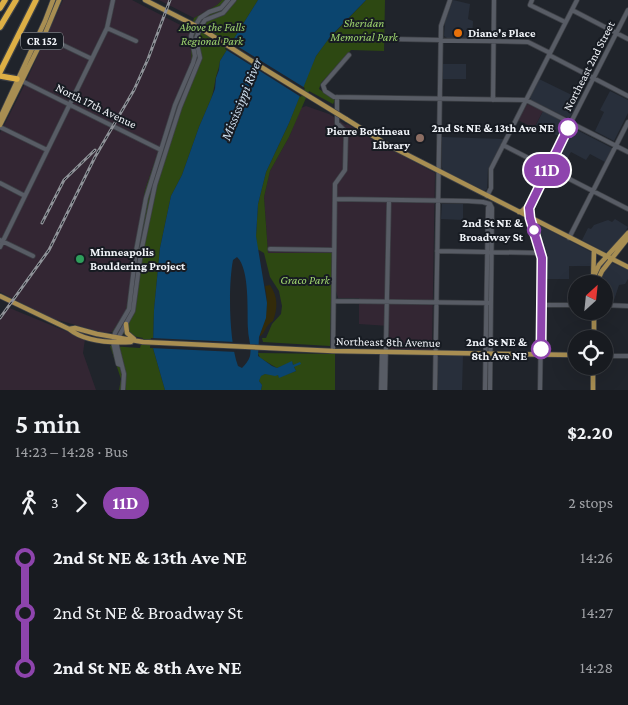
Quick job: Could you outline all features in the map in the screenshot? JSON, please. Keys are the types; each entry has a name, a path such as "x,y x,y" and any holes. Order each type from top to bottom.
{"highway":[{"path":"0,8 5,0"},
{"path":"0,27 16,0"},
{"path":"20,80 2,75 36,0"}],"main road":[{"name":"CR 152","path":"0,126 53,0"},
{"name":"CR 152","path":"0,118 44,36 59,0"},
{"path":"146,0 200,28 386,144 628,267"},
{"path":"519,212 530,203"},
{"path":"600,275 628,232"},
{"path":"594,275 628,238"},
{"path":"593,275 594,250"},
{"name":"Northeast 8th Avenue","path":"0,296 69,329 75,328 116,340 333,351 568,355"},
{"path":"126,324 128,335 141,342"},
{"path":"593,375 593,390"}],"street":[{"path":"0,247 1,240 48,150 107,28 113,0"},
{"path":"116,340 133,311 133,291 138,252 175,105 195,56 191,36 195,26 204,14 221,8 228,0"},
{"path":"163,151 199,63 200,52 196,39 200,28 205,20 223,13 234,0"},
{"path":"435,390 441,40 442,22 450,0"},
{"path":"492,100 494,0"},
{"path":"532,0 530,5 565,22"},
{"path":"487,196 491,188 491,169 577,0"},
{"path":"572,10 628,39"},
{"name":"Northeast 2nd Street","path":"540,390 541,253 530,218 530,203 628,10"},
{"path":"107,28 136,42"},
{"path":"39,33 92,59"},
{"path":"392,40 528,42 628,96"},
{"path":"349,55 323,85 323,89 337,97 526,100 628,152"},
{"name":"North 17th Avenue","path":"20,80 163,151"},
{"path":"333,351 335,184 345,170 346,132 337,123 337,97"},
{"path":"569,238 628,122"},
{"path":"0,126 48,150"},
{"path":"503,146 628,209"},
{"path":"0,183 25,196"},
{"path":"335,199 483,202 490,204 488,208 488,354 485,390"},
{"path":"381,390 387,302 389,200"},
{"path":"1,240 33,256"},
{"path":"270,248 334,250"},
{"path":"437,251 541,253"},
{"path":"123,390 124,374 121,365 118,364 116,340 133,291"},
{"path":"334,301 489,303"},
{"path":"542,304 568,305"},
{"path":"613,305 628,306"},
{"path":"384,352 385,390"},
{"path":"488,354 490,390"},
{"path":"613,356 628,356"}],"shaded area":[{"path":"63,0 132,0 190,30 191,62 145,190 126,311 112,332 105,333 54,319 0,292 0,133 23,88"},
{"path":"159,0 222,0 217,5 194,18"},
{"path":"453,0 470,4 468,19 473,21 472,39 447,38 444,36 445,22"},
{"path":"443,64 466,64 466,79 443,79"},
{"path":"539,79 580,99 570,117 568,118 531,100 530,97"},
{"path":"610,91 628,100 628,113 614,141 595,131 604,112 600,110"},
{"path":"527,104 543,111 534,128 518,120"},
{"path":"306,106 329,114 435,173 432,350 389,349 389,326 359,324 359,298 338,298 336,291 315,290 268,253 264,197 270,171 289,137 301,108"},
{"path":"543,111 567,124 560,137 536,125"},
{"path":"571,128 612,148 605,162 590,154 586,160 571,152 567,159 558,154"},
{"path":"442,137 504,139 488,169 487,189 485,191 443,170"},
{"path":"442,204 463,204 463,220 441,219"},
{"path":"615,219 628,227 609,251 605,252 582,240 588,228 591,229 594,225 608,220 612,222"},
{"path":"539,225 591,252 592,266 569,266 568,279 544,279 544,256 536,227"},
{"path":"612,263 628,270 628,279 625,284 619,285 613,303 613,275 603,275"},
{"path":"7,307 85,339 83,353 96,390 0,390 0,316"},
{"path":"463,356 462,390 438,390 438,357"}],"green space":[{"name":"Above the Falls Regional Park","path":"222,0 258,0 220,61 211,99 182,175 171,196 160,248 154,310 153,348 165,390 119,390 121,379 110,346 140,348 143,338 112,332 126,311 145,190 191,62 190,37 194,18 217,5"},
{"path":"366,0 385,0 384,51 351,50 321,83 319,89 335,100 333,104 309,91 289,137 270,171 264,197 268,253 332,253 330,346 263,342 262,338 266,338 272,324 281,314 282,306 279,291 270,277 264,253 257,249 258,204 266,172 289,123 316,56 326,42"},
{"path":"258,353 335,354 335,390 261,390 260,376 265,374 278,375 279,377 296,371 292,362 277,368 260,358"}],"sand":[{"path":"270,285 276,298 276,312 273,321 259,337 266,312 265,286"}],"water":[{"name":"Mississippi River","path":"258,0 366,0 330,37 316,56 289,123 266,172 258,204 256,236 267,303 266,318 259,337 258,356 277,368 292,361 293,365 300,362 301,364 294,367 296,371 279,378 278,375 265,374 261,376 259,381 262,385 261,390 165,390 153,348 154,310 160,248 171,196 182,175 215,89 220,61","holes":["237,257 241,263 246,281 248,332 251,349 249,358 242,368 238,366 235,356 231,329 230,299 233,260"]}],"pier":[{"path":"229,41 305,88 301,97 225,49"},
{"path":"151,338 236,342 237,352 150,348"}],"railway":[{"path":"0,318 49,250 95,157 134,90 170,0"},
{"path":"42,223 64,180 95,150"}],"bus line":[{"name":"11D","path":"541,349 542,258 530,218 529,208 568,128"}],"place":[{"name":"Diane's Place","path":"458,33"},
{"name":"2nd St NE & 13th Ave NE","path":"568,128"},
{"name":"Pierre Bottineau Library","path":"420,138"},
{"name":"2nd St NE & Broadway St","path":"534,230"},
{"name":"Minneapolis Bouldering Project","path":"80,259"},
{"name":"2nd St NE & 8th Ave NE","path":"541,349"}],"park label":[{"name":"Sheridan Memorial Park","path":"364,30"},
{"name":"Graco Park","path":"305,280"}]}
